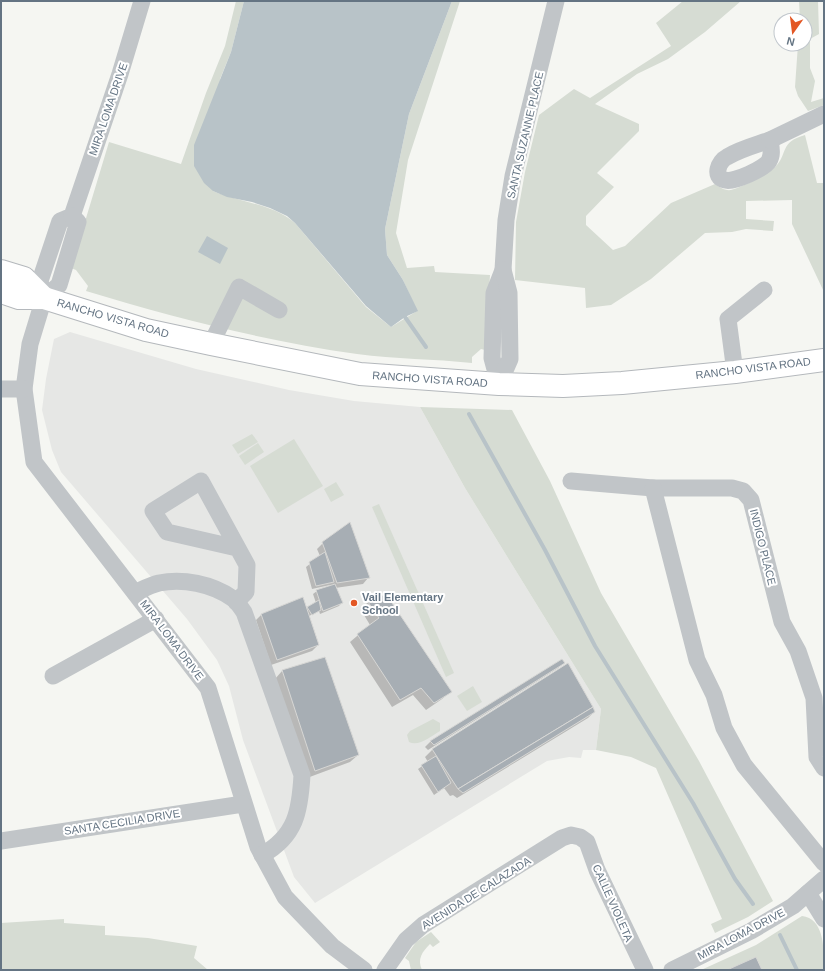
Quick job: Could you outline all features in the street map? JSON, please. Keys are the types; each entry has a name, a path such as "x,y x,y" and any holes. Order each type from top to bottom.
{"main road":[{"name":"RANCHO VISTA ROAD","path":"1,271 24,278 44,298"},
{"name":"RANCHO VISTA ROAD","path":"1,292 19,298 44,298 146,330 360,374 499,384 563,386 622,383 735,372 824,360"}],"street":[{"name":"MIRA LOMA DRIVE","path":"142,1 120,74 72,216 60,221 40,281 44,298 30,344 24,389 34,462 136,592 208,688 243,804 262,855 285,897 332,946 364,970"},
{"name":"SANTA SUZANNE PLACE","path":"499,384 510,359 509,293 503,270 506,220 513,176 556,1"},
{"path":"770,140 824,114"},
{"path":"211,344 238,287 279,310"},
{"path":"735,372 728,319 764,290"},
{"path":"1,389 24,389"},
{"path":"236,602 246,592 248,565 237,548 202,481 153,511 166,532 237,548"},
{"name":"INDIGO PLACE","path":"571,481 654,488 732,488 743,491 751,500 782,622 798,652 814,698 817,757 824,768"},
{"path":"654,488 697,660 714,695 724,728 744,765 824,863"},
{"path":"136,592 158,584 174,581 192,582 211,587 234,599 244,612 302,775 300,802 291,829 278,847 262,855"},
{"path":"52,676 156,619"},
{"name":"SANTA CECILIA DRIVE","path":"1,840 243,804"},
{"name":"AVENIDA DE CALAZADA","path":"385,970 406,940 423,925 562,838 571,835 580,837"},
{"name":"CALLE VIOLETA","path":"580,837 587,842 591,849 600,877 645,970"},
{"name":"MIRA LOMA DRIVE","path":"672,970 751,931 793,906 824,879"},
{"path":"808,893 824,919"}],"shaded area":[{"path":"236,1 244,1 231,52 220,79 213,191 266,207 286,216 295,223 366,307 391,327 417,311 403,280 387,255 385,229 409,114 452,1 460,1 408,160 396,233 407,268 434,266 435,272 490,275 485,350 481,349 472,357 472,363 357,354 323,349 220,328 86,291 88,286 76,270 71,268 109,142 181,164 206,93 225,46"},
{"path":"244,1 452,1 409,114 385,229 387,255 403,280 418,311 405,317 391,327 366,306 295,223 287,216 270,208 252,202 227,197 213,191 204,183 194,166 194,145 231,52"},
{"path":"683,1 741,1 705,32 668,59 637,74 595,104 639,124 639,131 597,173 614,187 586,216 586,225 613,250 625,246 671,203 715,184 724,189 731,190 748,184 766,174 779,162 785,149 791,141 805,135 817,183 824,183 824,292 792,224 792,200 746,201 746,219 774,221 773,231 746,229 732,232 705,233 651,279 611,305 586,308 585,288 515,280 516,222 525,172 539,115 574,89 590,98 671,46 656,23"},
{"path":"799,1 818,1 819,34 813,37 813,12 800,12"},
{"path":"797,52 810,52 810,68 815,81 811,102 824,98 824,105 808,111 798,96 795,87"},
{"path":"207,236 228,248 220,264 198,252"},
{"name":"Vail Elementary School","path":"70,332 196,369 289,390 354,401 420,407 465,488 601,709 596,750 583,750 581,758 569,757 547,761 315,903 294,877 243,740 229,686 217,660 187,619 61,472 52,450 42,410 46,379 54,339"},
{"path":"420,407 512,410 550,481 601,593 699,761 773,901 748,917 715,933 711,924 722,919 656,768 631,757 596,750 601,709 465,488"},
{"path":"252,434 258,442 238,454 232,445"},
{"path":"294,439 323,486 278,513 250,466"},
{"path":"258,443 264,452 245,465 239,456"},
{"path":"336,482 344,495 331,502 324,489"},
{"path":"379,504 454,673 446,677 372,507"},
{"path":"473,686 482,702 467,711 457,696"},
{"path":"433,719 440,723 440,731 421,742 409,742 407,735 410,731"},
{"path":"802,916 810,918 819,929 823,945 824,970 701,970 756,945"},
{"path":"64,919 64,923 105,926 105,935 148,938 197,946 194,958 208,970 1,970 1,923"},
{"path":"431,932 440,942 433,947 430,944 421,956 420,962 422,970 411,970 409,961 405,958 416,942"}],"building":[{"path":"350,522 370,578 337,583 322,542"},
{"path":"325,552 334,582 316,586 309,562"},
{"path":"335,584 343,603 323,611 316,590"},
{"path":"386,594 452,692 434,703 421,688 400,700 357,634 379,618 368,602"},
{"path":"303,597 319,645 277,660 261,614"},
{"path":"319,600 321,610 312,615 307,607"},
{"path":"325,657 359,755 315,771 282,670"},
{"path":"562,659 565,663 434,745 430,741"},
{"path":"568,663 593,707 458,789 432,749"},
{"path":"593,707 595,712 463,793 458,789"},
{"path":"436,756 451,783 438,792 421,765"},
{"path":"756,957 762,970 727,970 738,965"}],"waterway":[{"path":"405,317 426,347"},
{"path":"469,414 545,550 595,646 693,803 735,879 753,904"},
{"path":"780,935 797,970"}],"place":[{"name":"Vail Elementary School","path":"354,603"}]}
